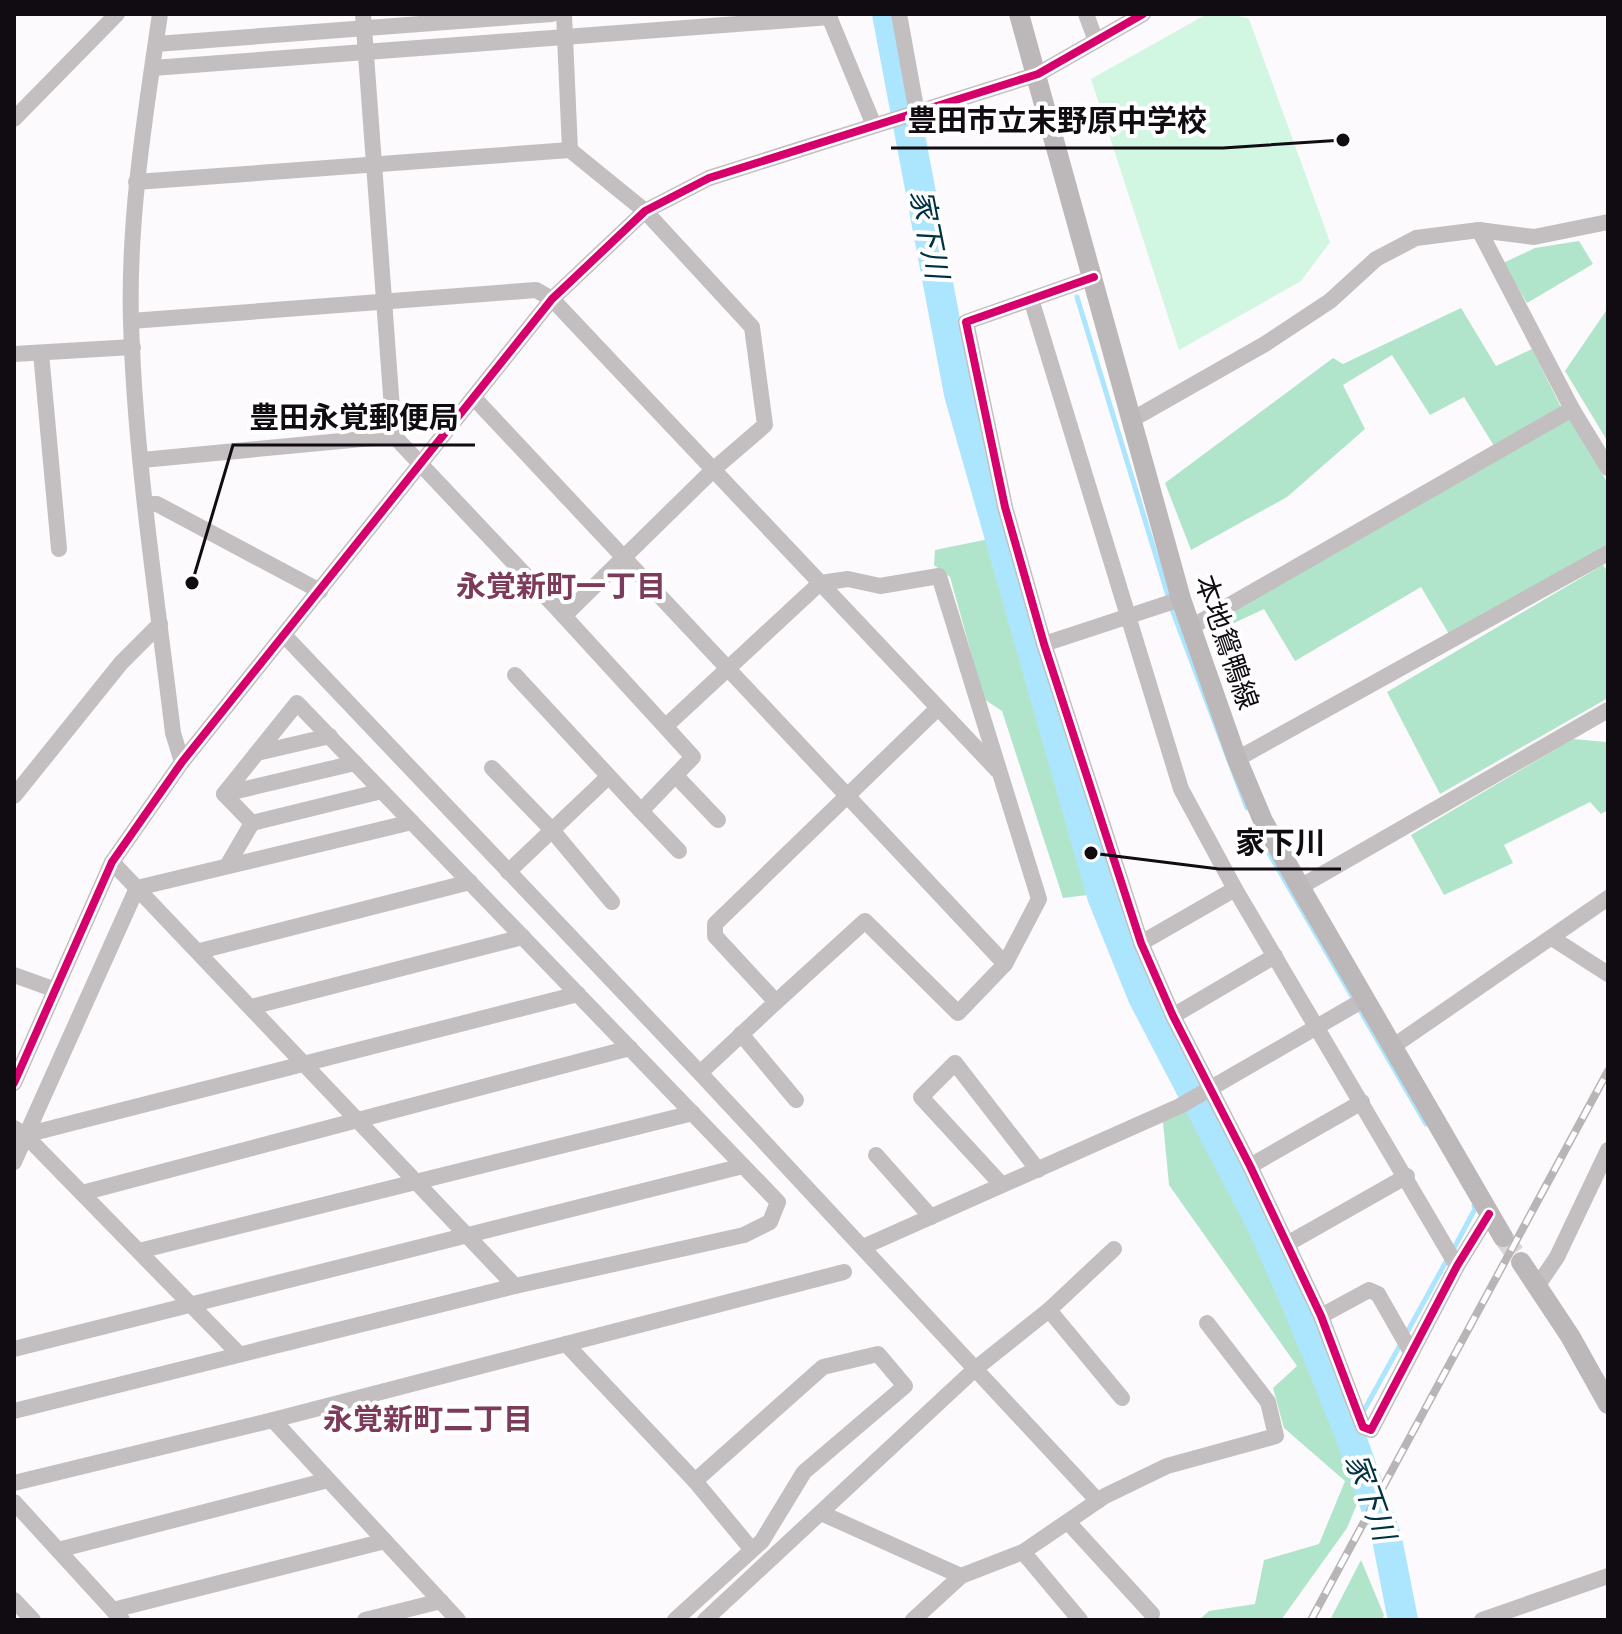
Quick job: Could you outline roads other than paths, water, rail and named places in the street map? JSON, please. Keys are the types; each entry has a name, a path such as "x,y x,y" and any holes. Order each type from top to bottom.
{"main road":[{"name":"本地鴛鴨線","path":"1019,14 1181,599 1193,626 1237,759 1263,821 1503,1237"},
{"path":"1521,1262 1538,1285 1608,1404"}],"street":[{"path":"160,14 136,182 131,321 160,624 173,733 182,762"},
{"path":"156,44 364,21 552,14"},
{"path":"564,14 570,150"},
{"path":"899,14 917,113"},
{"path":"1086,14 1096,41"},
{"path":"14,1083 53,989 112,862 182,762 422,466 552,299 645,211 709,178 873,123 917,113 1038,74 1143,14"},
{"path":"153,68 566,40 829,15 873,123"},
{"path":"14,119 111,16"},
{"path":"364,21 394,436 667,725 693,757 641,811"},
{"path":"136,182 570,150 645,211 752,327 765,425 714,469 564,616"},
{"path":"1133,419 1265,344 1330,301 1376,259 1416,238 1479,230 1534,237 1608,222"},
{"path":"1479,230 1572,409 1608,468"},
{"path":"1094,277 966,322 1005,507 1044,644 1141,943 1208,1089 1250,1166 1321,1316 1363,1427 1371,1430 1457,1266 1489,1214"},
{"path":"131,321 536,290 552,299 997,770"},
{"path":"1031,299 1181,789 1235,889 1407,1176 1457,1266"},
{"path":"14,354 133,347"},
{"path":"41,353 59,549"},
{"path":"475,399 846,799 1005,964"},
{"path":"1193,626 1572,409"},
{"path":"142,460 394,436"},
{"path":"147,504 157,504 320,591"},
{"path":"1237,759 1608,553"},
{"path":"667,725 820,583 848,579 880,586 939,576 1039,899 1005,964 958,1013 865,921 700,1073"},
{"path":"1044,644 1181,599"},
{"path":"14,796 121,663 160,624"},
{"path":"284,635 700,1073 1098,1501"},
{"path":"515,675 607,778 679,851"},
{"path":"14,1411 515,1286 744,1235 770,1222 778,1202 297,703 224,794"},
{"path":"776,1002 715,936 715,924 938,708"},
{"path":"1300,887 1608,710"},
{"path":"257,753 330,736"},
{"path":"224,794 355,763"},
{"path":"492,768 551,829 612,902"},
{"path":"677,777 718,820"},
{"path":"508,872 607,778"},
{"path":"227,866 252,823 382,791"},
{"path":"224,794 252,823"},
{"path":"137,888 412,822"},
{"path":"112,862 307,1063 515,1286"},
{"path":"200,951 470,882"},
{"path":"14,1162 20,1131 137,888"},
{"path":"1141,943 1235,889"},
{"path":"1395,1045 1608,898"},
{"path":"251,1007 523,937"},
{"path":"1552,938 1608,974"},
{"path":"1173,1016 1275,956"},
{"path":"14,975 53,989"},
{"path":"20,1131 578,994"},
{"path":"863,1247 1180,1106 1365,999"},
{"path":"741,1034 796,1100"},
{"path":"82,1193 630,1048"},
{"path":"1001,1184 921,1097 955,1063 1038,1170"},
{"path":"1250,1166 1362,1102"},
{"path":"139,1251 693,1113"},
{"path":"20,1131 238,1353"},
{"path":"1538,1285 1557,1257 1608,1150"},
{"path":"876,1155 931,1217"},
{"path":"14,1349 743,1166"},
{"path":"1287,1244 1407,1176"},
{"path":"705,1620 975,1369 1049,1310 1114,1249"},
{"path":"14,1483 273,1420 844,1272"},
{"path":"1321,1316 1369,1290 1378,1294 1411,1352"},
{"path":"1049,1310 1122,1398"},
{"path":"913,1620 961,1576 1023,1552 1098,1501 1167,1466 1276,1436 1268,1402 1207,1323"},
{"path":"566,1344 695,1481 752,1550"},
{"path":"675,1620 762,1541 804,1472 905,1386 878,1354 823,1367 695,1481"},
{"path":"273,1420 458,1620"},
{"path":"58,1550 328,1480"},
{"path":"14,1502 118,1615 385,1541"},
{"path":"821,1513 961,1576"},
{"path":"1068,1522 1152,1614"},
{"path":"1023,1552 1080,1620"},
{"path":"1482,1620 1608,1576"},
{"path":"14,1600 33,1620"},
{"path":"365,1620 441,1601"}],"waterway":[{"name":"家下川","path":"887,14 959,394 1102,896 1143,997 1262,1225 1296,1302 1350,1434 1387,1539 1403,1620"},
{"path":"1077,297 1173,612 1247,808"},
{"path":"1269,853 1426,1124"},
{"path":"1453,1250 1474,1206"},
{"path":"1362,1414 1448,1258"},
{"path":"1350,1434 1357,1423"}],"tunnel":[{"path":"1503,1237 1521,1262"}],"railway":[{"path":"1311,1620 1608,1071"}],"place":[{"name":"豊田市立末野原中学校","path":"1343,140"},
{"name":"豊田永覚郵便局","path":"192,583"},
{"name":"家下川","path":"1091,853"}],"district":[{"name":"永覚新町一丁目","path":"561,587"},
{"name":"永覚新町二丁目","path":"428,1420"}]}
